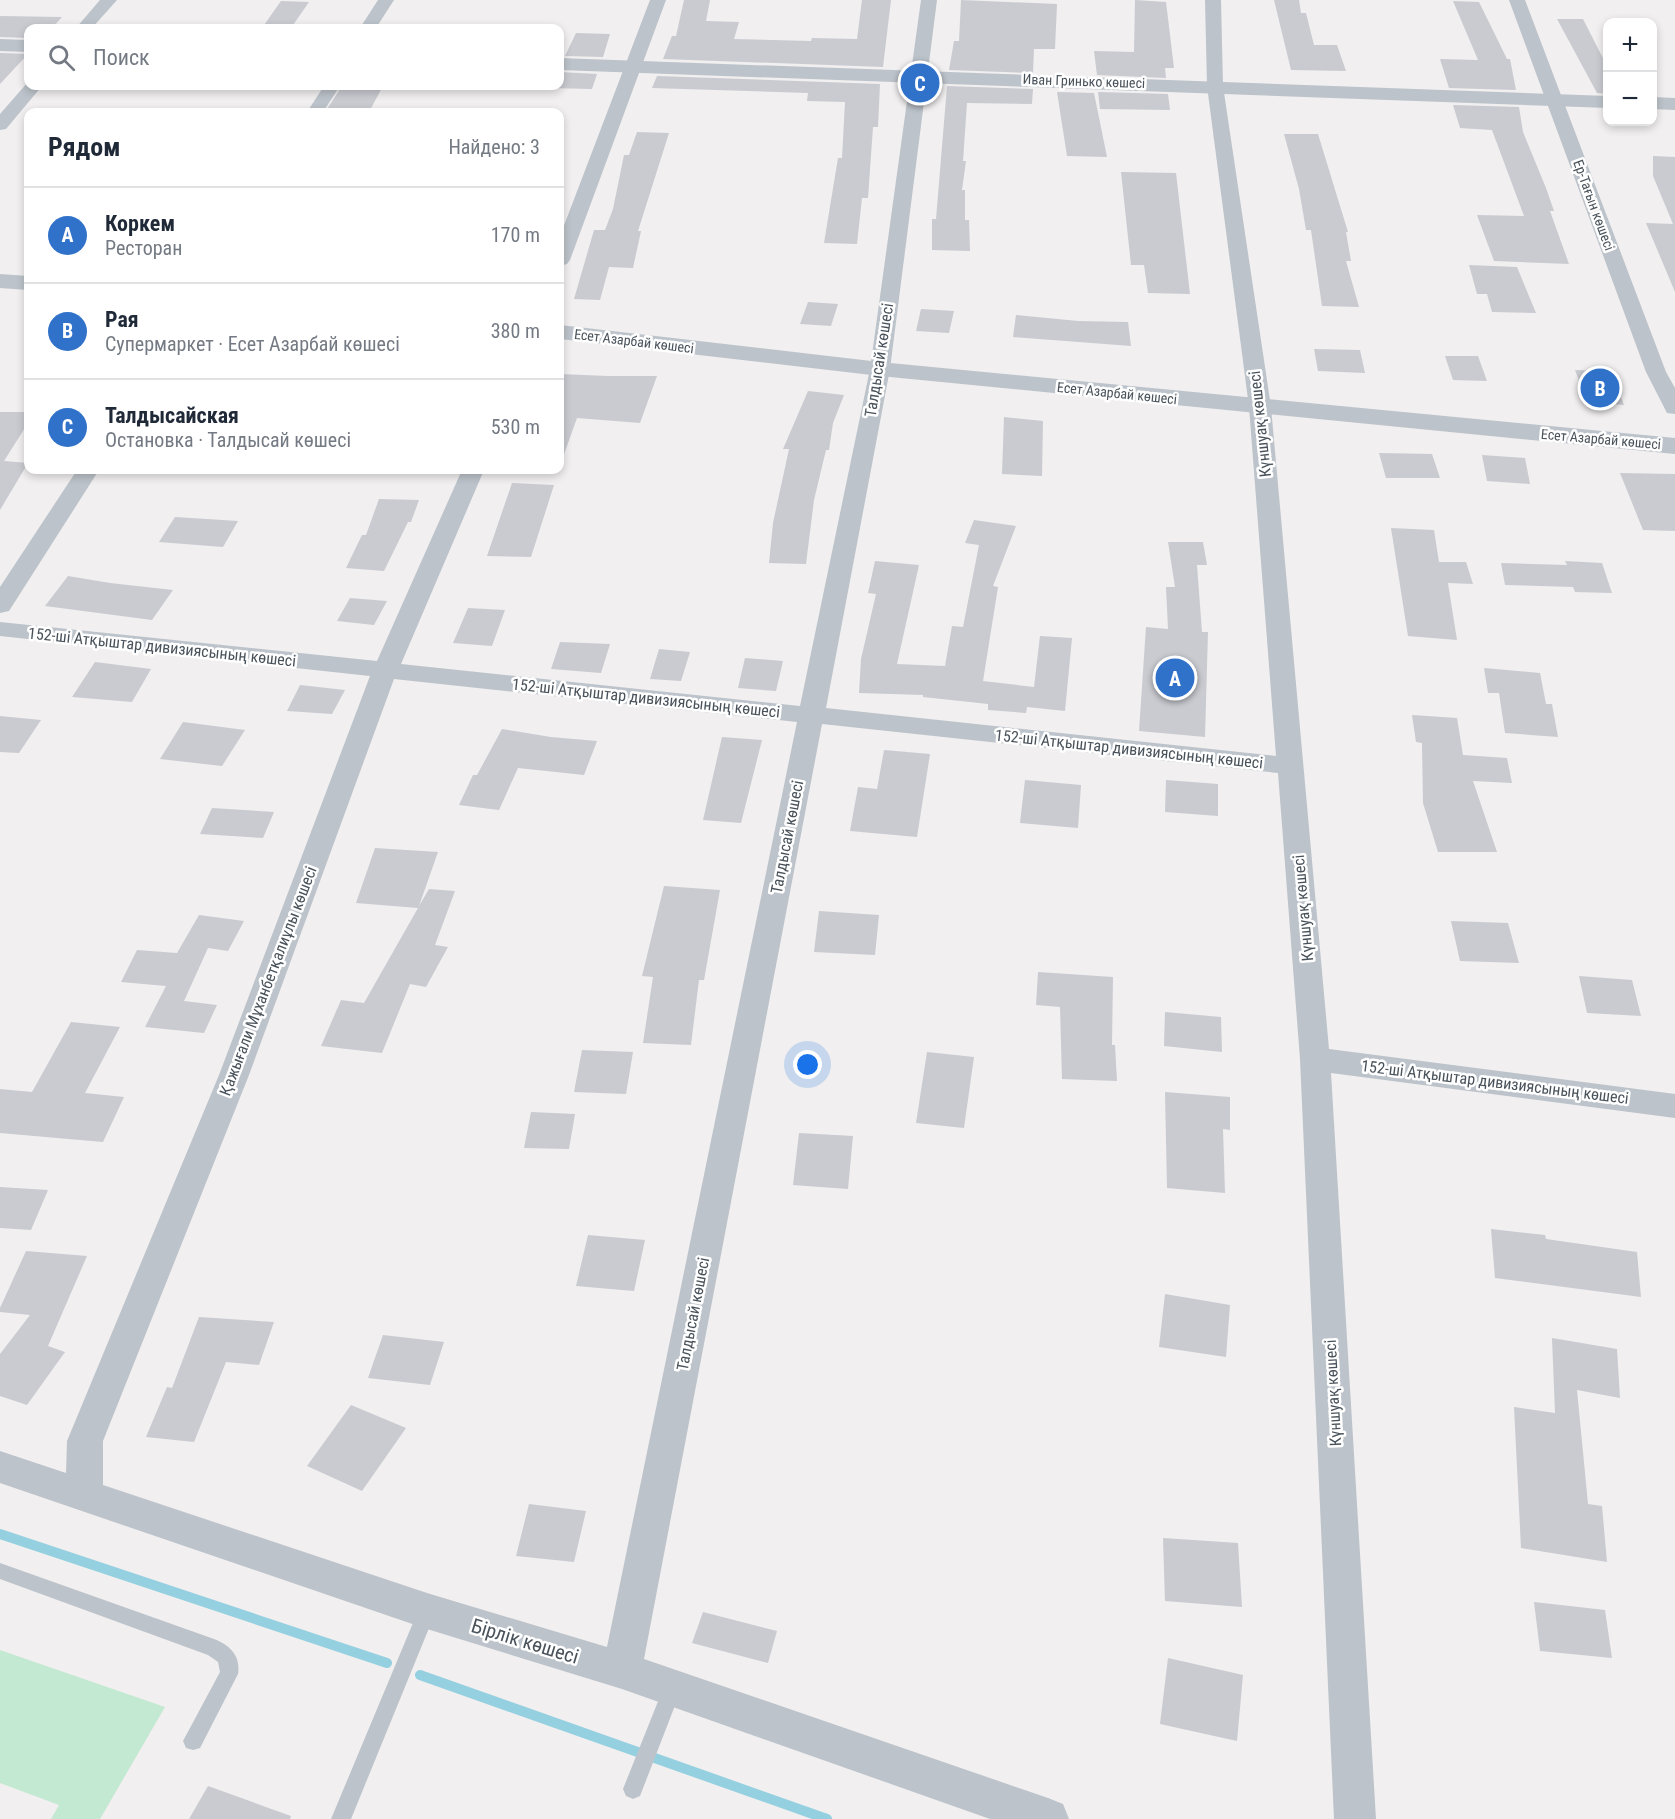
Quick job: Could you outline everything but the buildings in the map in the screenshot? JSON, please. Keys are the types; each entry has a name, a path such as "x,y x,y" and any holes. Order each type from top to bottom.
{"street":[{"path":"88,24 109,0"},
{"path":"371,24 386,0"},
{"path":"564,249 658,0"},
{"name":"Талдысай көшесі","path":"622,1670 880,369 921,75 929,0"},
{"name":"Күншуақ көшесі","path":"1213,0 1215,86 1260,407 1316,1059 1355,1819"},
{"name":"Ер-Тағын көшесі","path":"1517,0 1656,372 1675,408"},
{"path":"0,45 24,46"},
{"name":"Иван Гринько көшесі","path":"564,64 921,75 1603,102"},
{"path":"0,125 31,90"},
{"path":"318,108 329,90"},
{"path":"1657,104 1675,104"},
{"path":"0,280 24,283"},
{"name":"Есет Азарбай көшесі","path":"564,332 880,369 1675,446"},
{"path":"0,606 85,474"},
{"name":"Қажығали Мұханбетқалиұлы көшесі","path":"84,1497 85,1441 234,1075 385,670 471,474"},
{"name":"152-ші Атқыштар дивизиясының көшесі","path":"0,629 1292,766"},
{"name":"152-ші Атқыштар дивизиясының көшесі","path":"1316,1059 1675,1106"},
{"name":"Бірлік көшесі","path":"0,1467 427,1611 622,1670 1048,1819"}],"lane":[{"path":"0,1571 214,1648 225,1655 230,1663 229,1674 193,1741"},
{"path":"341,1819 427,1611"},
{"path":"636,1781 673,1688"}],"green space":[{"path":"0,1650 165,1707 100,1819 51,1819 59,1805 0,1783"}],"waterway":[{"path":"0,1534 387,1663"},
{"path":"420,1675 827,1819"}],"place":[{"name":"Талдысайская","path":"920,83"},
{"name":"Рая","path":"1600,388"},
{"name":"Коркем","path":"1175,678"}]}
